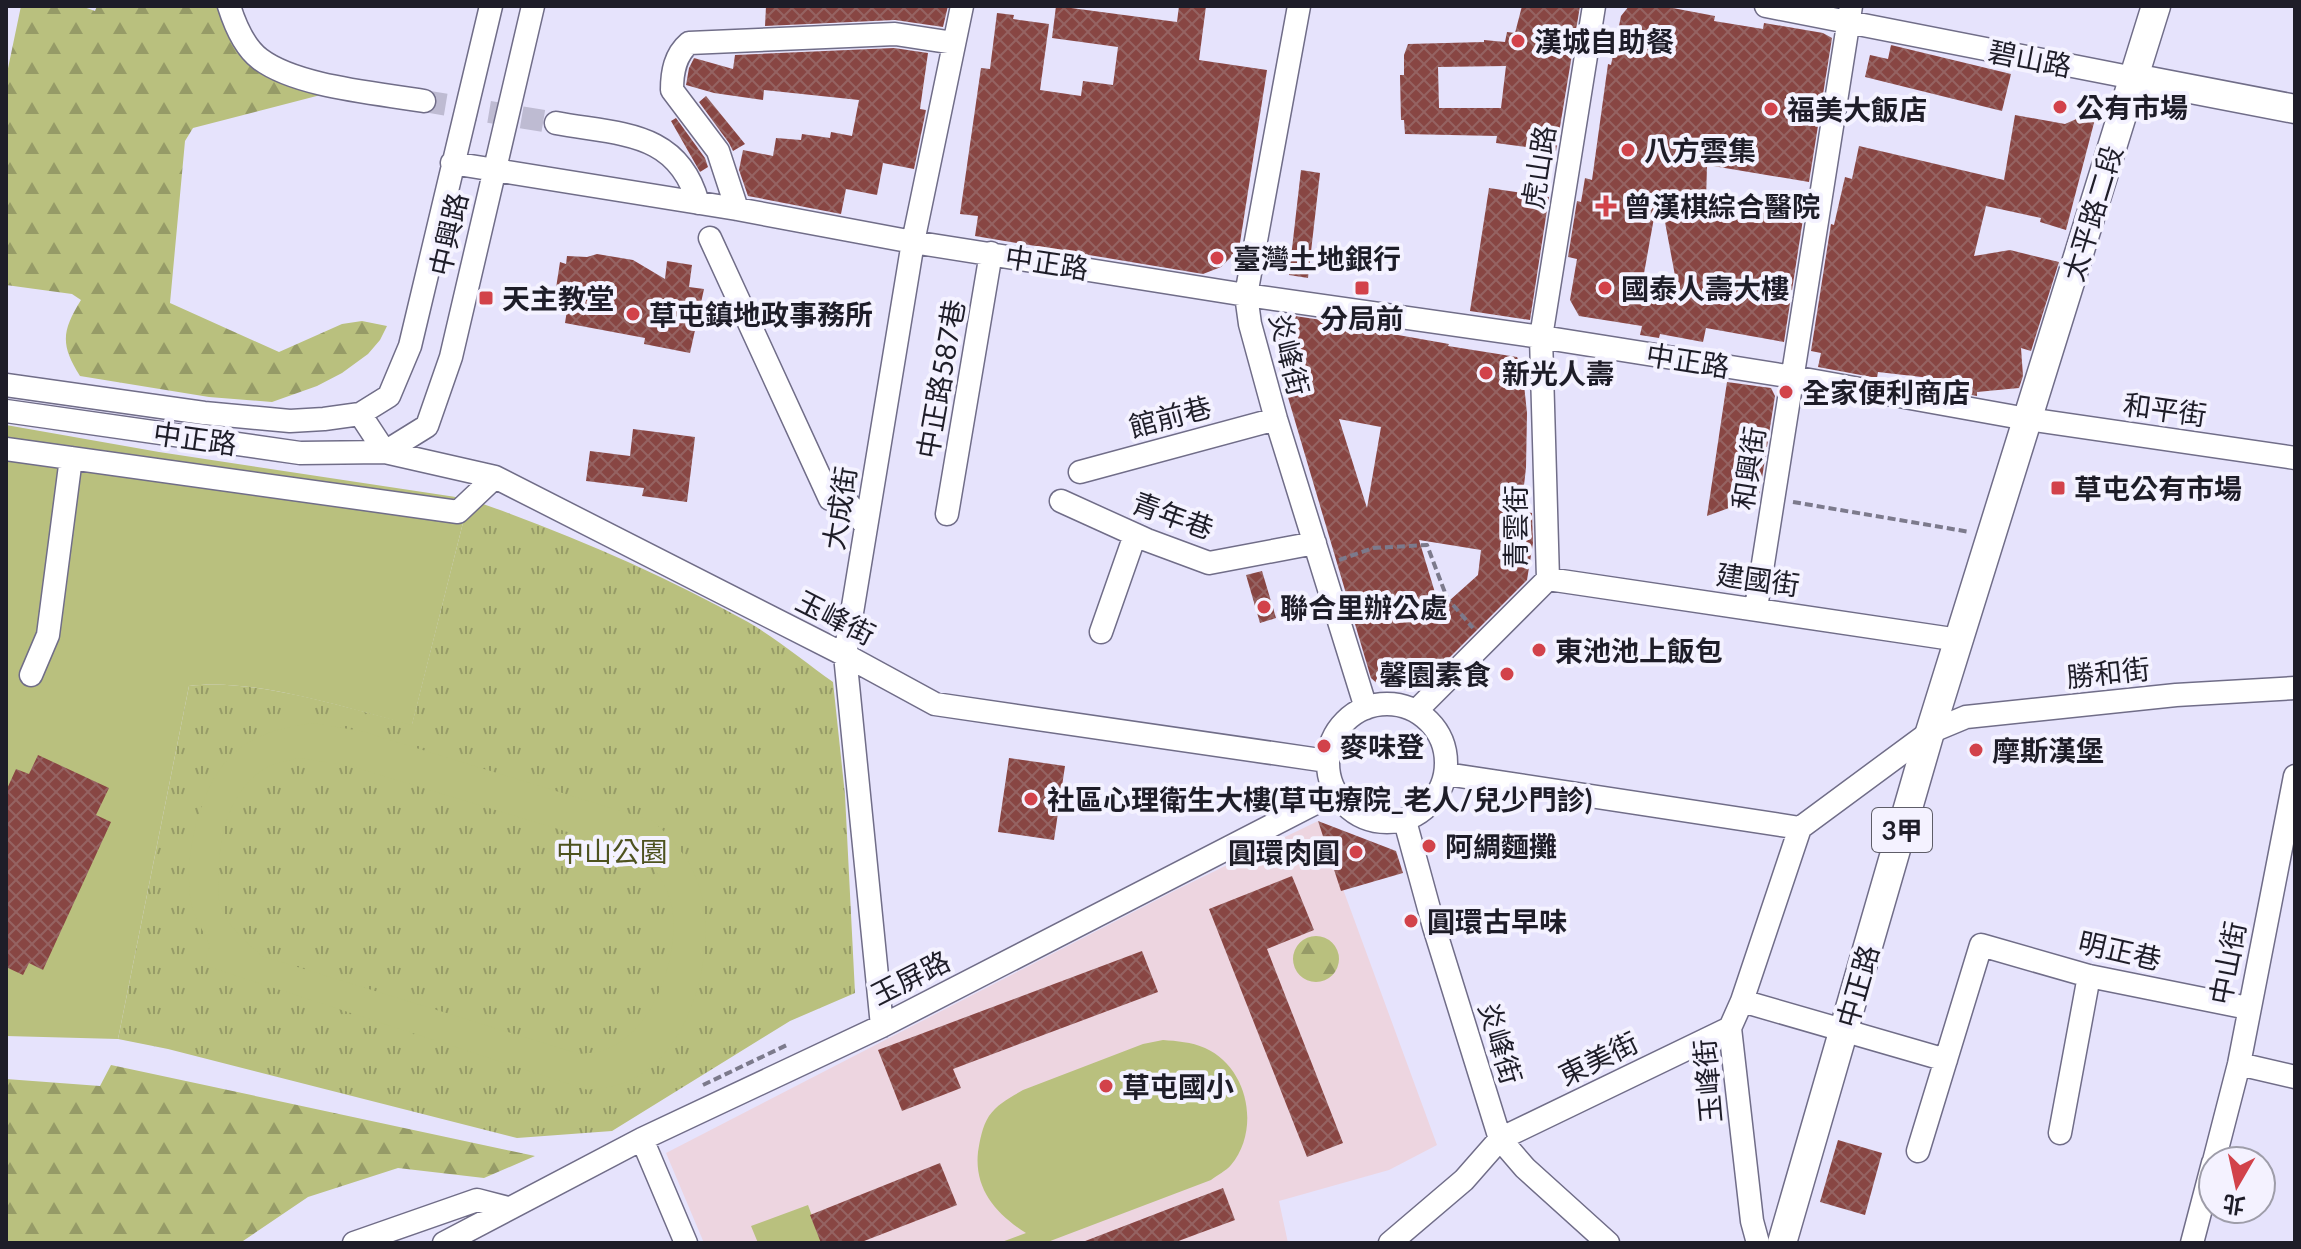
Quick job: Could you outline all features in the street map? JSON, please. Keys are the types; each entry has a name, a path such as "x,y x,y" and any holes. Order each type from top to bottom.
{"main road":[{"name":"太平路二段","path":"2027,419 2156,6"},
{"name":"碧山路","path":"2134,78 2295,109"},
{"name":"中正路","path":"1782,1243 1930,732 2027,419"}],"street":[{"path":"229,6 244,39 260,59 270,64 291,74 333,86 424,101"},
{"name":"中興路","path":"360,414 389,396 410,346 491,6"},
{"name":"中興路","path":"385,452 427,426 440,394 533,6"},
{"name":"大成街","path":"882,1026 845,655 913,242 962,6"},
{"name":"炎峰街","path":"1299,6 1246,295 1250,324 1276,419 1366,708"},
{"name":"虎山路","path":"1541,337 1594,6"},
{"name":"碧山路","path":"1766,6 1850,14 2134,78"},
{"name":"和興街","path":"1756,608 1850,14"},
{"path":"737,209 718,151 672,90 679,51 689,43 895,34 954,43"},
{"path":"556,123 652,141 673,156 686,172 698,203"},
{"name":"中正路","path":"452,163 737,209 913,242 1793,377 2027,419"},
{"path":"710,238 830,499 848,503 866,526"},
{"name":"中正路587巷","path":"947,514 991,253"},
{"name":"青雲街","path":"1416,711 1548,579 1541,337"},
{"name":"中正路","path":"6,385 204,413 290,421 360,414"},
{"name":"中正路","path":"6,411 300,453 385,452"},
{"path":"360,414 385,452"},
{"name":"館前巷","path":"1080,472 1276,419"},
{"name":"和平街","path":"2027,419 2295,458"},
{"path":"6,449 458,512 495,477"},
{"name":"玉峰街","path":"385,452 495,477 935,704 1327,761"},
{"path":"31,675 48,635 71,458"},
{"name":"青年巷","path":"1061,501 1135,535 1209,563 1315,543"},
{"path":"1101,632 1135,535"},
{"name":"建國街","path":"1548,579 1959,640"},
{"name":"勝和街","path":"1930,732 1966,717 2176,695 2295,688"},
{"path":"1383,704 1400,705 1416,711 1431,723 1441,738 1446,756 1446,774 1441,790 1420,814 1405,821 1385,823 1365,819 1347,808 1335,793 1327,761 1330,744 1338,729 1351,716 1366,708 1383,704"},
{"path":"1446,774 1800,828 1930,732"},
{"name":"中山街","path":"2218,1145 2239,1064 2295,776"},
{"name":"玉屏路","path":"444,1243 642,1139 882,1026 1335,793"},
{"name":"炎峰街","path":"1405,821 1434,927 1500,1139 1525,1168 1608,1243"},
{"name":"玉峰街","path":"1758,1243 1752,1221 1730,1028 1742,1001 1800,828"},
{"name":"明正巷","path":"1946,1060 1981,945 2089,976 2248,1008"},
{"path":"2060,1133 2089,976"},
{"path":"1742,1001 1946,1060 1918,1151"},
{"name":"東美街","path":"1390,1243 1464,1180 1500,1139 1730,1028"},
{"path":"2239,1064 2295,1077"},
{"path":"642,1139 686,1243"},
{"path":"354,1243 477,1200 508,1208"}],"path":[{"path":"1773,499 1992,536"},
{"path":"1322,565 1373,548 1427,545 1447,598 1486,642"}],"shaded area":[{"name":"草屯國小","path":"1318,821 1437,1145 1389,1170 1279,1201 1288,1243 704,1243 666,1153 1178,889"}],"green space":[{"path":"21,6 81,6 95,11 97,6 235,6 252,48 336,91 193,128 185,141 170,303 279,352 342,324 362,321 387,326 368,354 317,386 272,402 209,397 80,376 69,355 66,338 70,320 81,300 72,294 6,285 6,78"},
{"path":"6,425 159,452 469,499 412,725 271,690 214,684 189,686 118,1039 6,1036"},
{"name":"中山公園","path":"469,499 576,540 715,604 759,629 833,682 845,795 855,993 790,1021 612,1131 517,1138 118,1039 189,686 214,684 271,690 412,724"},
{"path":"313,723 361,731 653,821 689,864 704,906 703,965 684,1024 668,1049 648,1069 624,1083 588,1090 203,965 210,946 192,907 189,867 204,799 225,762 247,743 265,734","holes":["299,758 351,766 640,854 664,885 672,907 673,926 672,947 660,990 637,1027 622,1041 604,1050 579,1054 262,956 227,919 219,900 222,837 233,806 251,779 276,764"]},
{"path":"1316,936 1332,943 1339,959 1332,975 1316,982 1300,975 1293,959 1300,943"},
{"path":"1163,1040 1205,1048 1220,1057 1240,1084 1245,1100 1246,1134 1231,1165 1211,1180 1045,1243 999,1243 1026,1233 997,1209 980,1178 978,1152 992,1112 1023,1090 1143,1044"},
{"path":"111,1065 535,1156 484,1178 398,1168 308,1197 240,1243 6,1243 6,1079 100,1086"},
{"path":"808,1205 822,1243 758,1243 751,1226"}],"building":[{"path":"766,6 948,6 943,27 895,20 765,26"},
{"path":"1056,6 1177,22 1179,6 1206,6 1199,60 1267,70 1239,249 1221,267 1203,274 975,236 978,216 960,214 981,68 990,69 997,13 1014,15 1013,19 1049,24 1040,90 1081,96 1083,81 1113,85 1118,47 1052,38"},
{"path":"1522,6 1580,6 1556,151 1496,143 1497,136 1405,134 1404,120 1401,120 1400,75 1404,75 1404,55 1408,44 1484,40 1505,42 1507,32 1515,33","holes":["1506,66 1501,108 1439,108 1438,67"]},
{"path":"1629,6 1662,6 1715,16 1714,21 1763,29 1764,23 1823,33 1832,38 1809,182 1707,165 1706,202 1803,219 1784,342 1706,328 1703,342 1660,334 1659,338 1640,335 1642,326 1579,316 1570,300 1577,259 1568,257 1577,201 1581,202 1585,178 1592,180 1608,64 1611,65 1621,16","holes":["1659,190 1679,297 1641,290"]},
{"path":"1891,45 2011,74 2002,111 1865,77 1870,55 1888,59"},
{"path":"894,48 928,53 920,109 926,110 914,169 883,163 877,195 846,189 841,214 748,196 739,170 743,150 773,156 776,138 801,140 802,134 830,138 831,132 852,136 859,100 764,90 763,100 714,93 686,85 694,58 733,69 735,55"},
{"path":"706,96 745,144 733,151 699,102"},
{"path":"2015,115 2065,124 2081,117 2095,119 2066,230 2040,222 2041,218 1986,206 1974,256 2010,250 2059,262 2031,351 2021,348 2023,376 2019,388 1977,392 1977,396 1938,389 1939,379 1878,372 1877,378 1818,367 1821,353 1811,351 1831,224 1834,225 1845,177 1852,179 1859,146 2004,180"},
{"path":"676,118 705,158 708,167 700,172 671,121"},
{"path":"1301,170 1320,173 1308,278 1289,275"},
{"path":"1489,188 1549,197 1530,320 1470,311"},
{"name":"草屯鎮地政事務所","path":"597,254 633,260 665,279 667,261 692,265 689,287 704,289 690,353 644,344 645,338 565,323 568,304 554,301 560,262 566,264 567,256"},
{"path":"1288,315 1381,329 1381,332 1448,346 1517,357 1522,366 1527,413 1521,511 1532,513 1533,543 1527,580 1446,661 1409,690 1380,686 1371,678 1279,367 1276,326 1281,317","holes":["1339,419 1381,427 1367,508","1419,540 1481,550 1478,575 1440,609"]},
{"path":"1727,382 1771,388 1775,396 1759,497 1707,516"},
{"path":"633,429 695,437 687,502 642,496 644,488 586,481 590,451 630,456"},
{"name":"聯合里辦公處","path":"1262,571 1276,618 1260,623 1246,575"},
{"path":"38,755 109,788 96,815 111,822 43,970 29,963 23,975 6,967 6,791 16,769 29,774"},
{"name":"社區心理衛生大樓(草屯療院_老人/兒少門診)","path":"1009,758 1065,766 1054,840 998,832"},
{"path":"1318,821 1396,851 1403,873 1341,891"},
{"path":"1292,876 1314,930 1267,949 1343,1143 1307,1157 1209,909"},
{"path":"1142,951 1158,992 953,1069 961,1088 902,1111 878,1050"},
{"path":"1838,1140 1882,1153 1865,1215 1820,1202"},
{"path":"940,1163 957,1205 859,1243 821,1243 810,1215"},
{"path":"1223,1188 1235,1220 1173,1243 1080,1243"}],"tunnel":[{"path":"424,101 556,123"}],"place":[{"name":"漢城自助餐","path":"1518,41"},
{"name":"公有市場","path":"2060,107"},
{"name":"福美大飯店","path":"1771,109"},
{"name":"八方雲集","path":"1628,150"},
{"name":"曾漢棋綜合醫院","path":"1606,206"},
{"name":"臺灣土地銀行","path":"1217,258"},
{"name":"分局前","path":"1362,288"},
{"name":"國泰人壽大樓","path":"1605,288"},
{"name":"天主教堂","path":"486,298"},
{"name":"草屯鎮地政事務所","path":"633,314"},
{"name":"新光人壽","path":"1486,373"},
{"name":"全家便利商店","path":"1786,392"},
{"name":"草屯公有市場","path":"2058,488"},
{"name":"聯合里辦公處","path":"1264,607"},
{"name":"東池池上飯包","path":"1539,650"},
{"name":"馨園素食","path":"1507,674"},
{"name":"麥味登","path":"1324,746"},
{"name":"摩斯漢堡","path":"1976,750"},
{"name":"社區心理衛生大樓(草屯療院_老人/兒少門診)","path":"1031,799"},
{"name":"阿綢麵攤","path":"1429,846"},
{"name":"圓環肉圓","path":"1356,852"},
{"name":"圓環古早味","path":"1411,921"},
{"name":"草屯國小","path":"1106,1086"}]}
